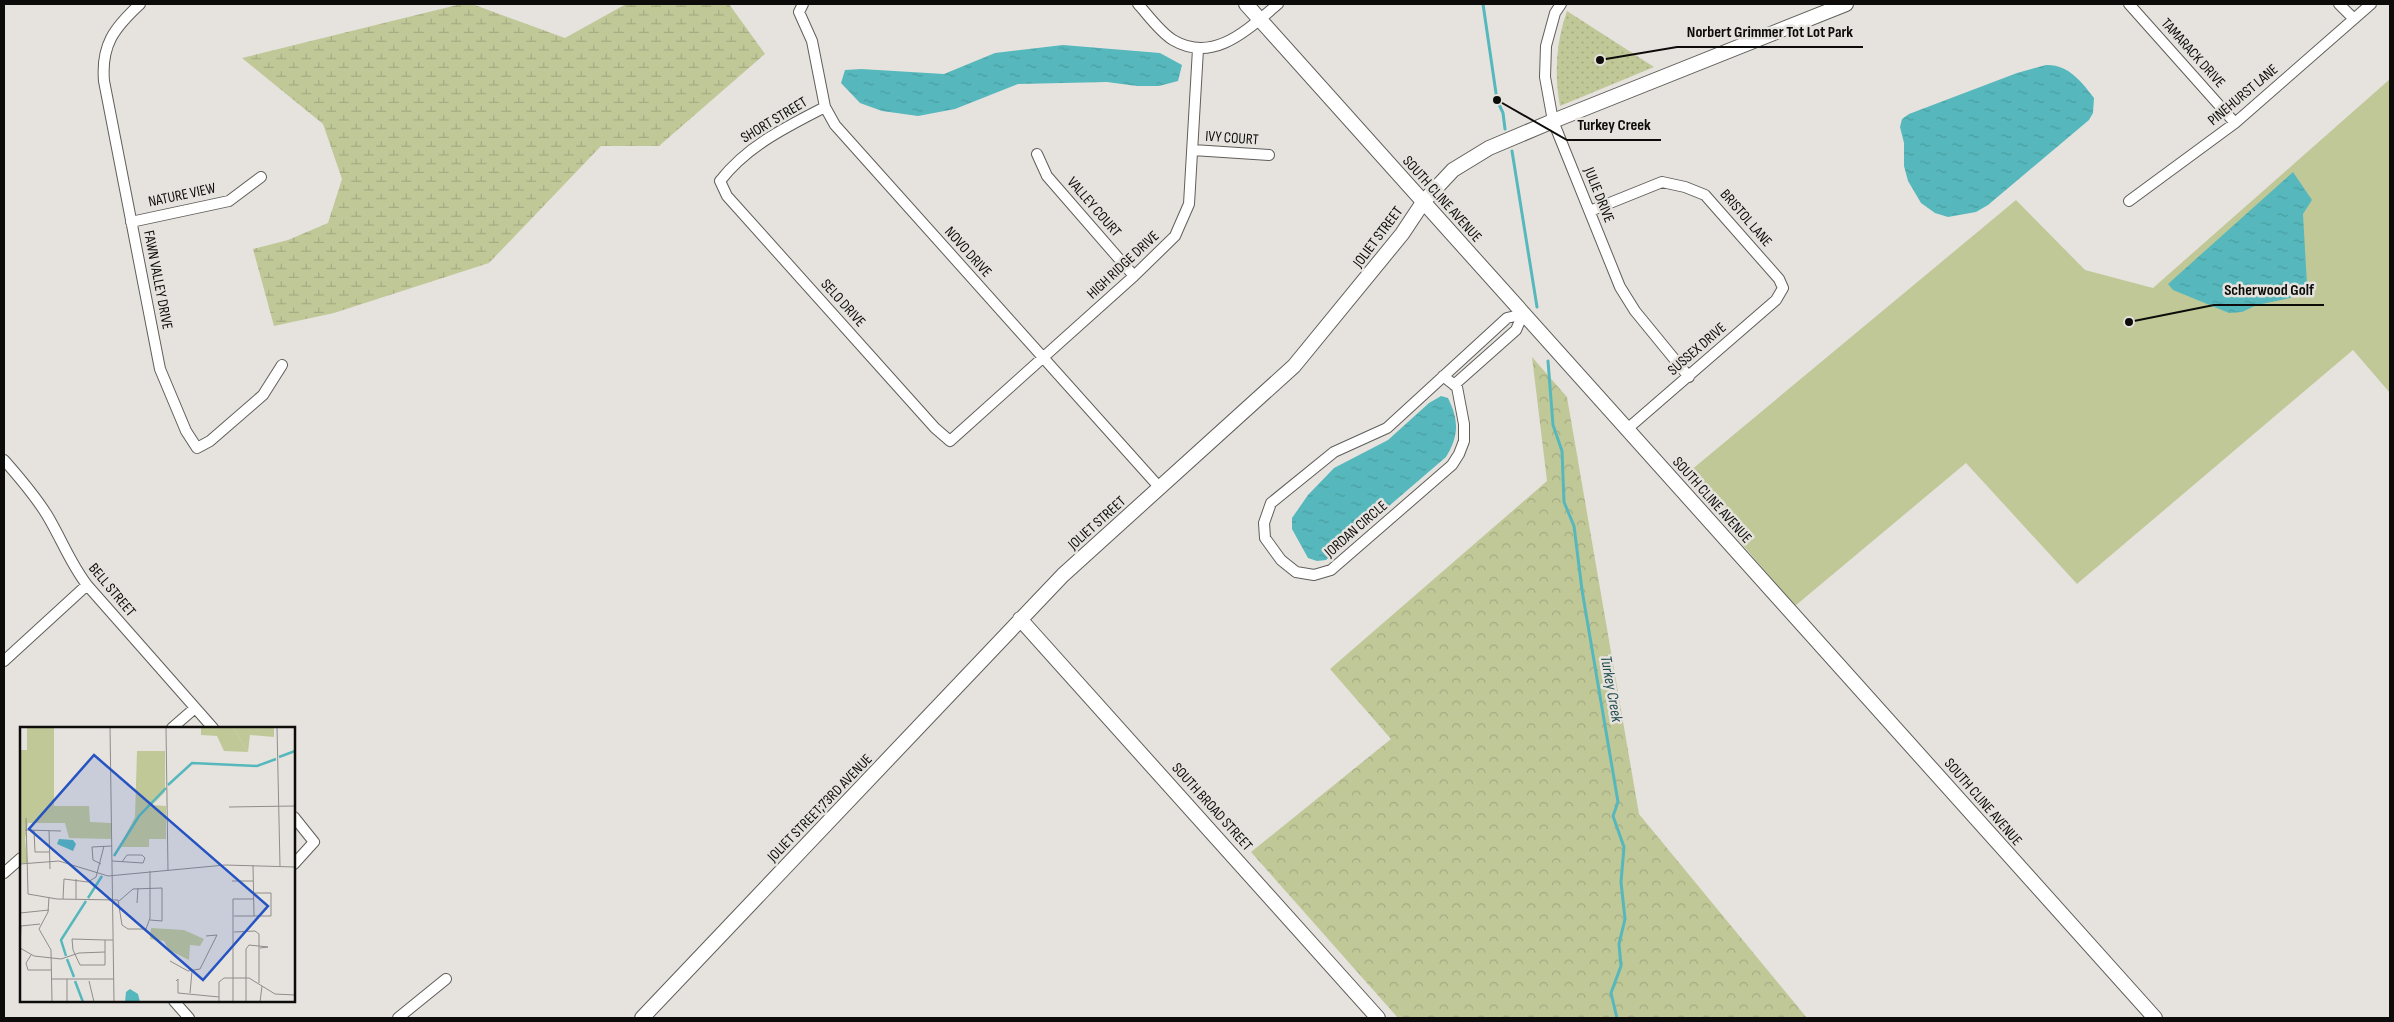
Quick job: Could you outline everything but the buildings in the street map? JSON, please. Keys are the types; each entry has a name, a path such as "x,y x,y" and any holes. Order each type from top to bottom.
{"street":[{"name":"FAWN VALLEY DRIVE","path":"140,4 128,15 108,42 103,62 104,81 160,369 186,431 198,448 210,441 263,396 282,365"},
{"path":"1138,4 1172,40 1198,49 1217,47 1236,37 1278,4"},
{"name":"SOUTH CLINE AVENUE","path":"1246,4 2155,1018"},
{"name":"JULIE DRIVE","path":"1561,4 1555,12 1546,46 1545,77 1552,120 1620,287 1635,311 1689,376"},
{"name":"JOLIET STREET","path":"1020,619 1064,575 1294,366 1396,242 1424,201 1453,170 1472,157 1552,120 1846,4"},
{"name":"TAMARACK DRIVE","path":"2129,4 2235,123"},
{"path":"2339,4 2354,20"},
{"name":"PINEHURST LANE","path":"2128,201 2235,123 2371,4"},
{"name":"NOVO DRIVE","path":"801,8 812,41 825,107 840,131 1160,488"},
{"name":"HIGH RIDGE DRIVE","path":"950,441 1134,276 1175,236 1189,204 1198,49"},
{"name":"SHORT STREET","path":"720,181 748,152 778,132 825,107"},
{"name":"IVY COURT","path":"1193,150 1269,155"},
{"name":"VALLEY COURT","path":"1037,154 1047,176 1134,276"},
{"name":"NATURE VIEW","path":"131,222 229,201 261,177"},
{"name":"SELO DRIVE","path":"720,181 727,196 936,428 950,441"},
{"name":"BRISTOL LANE","path":"1590,211 1662,182 1685,187 1705,195 1779,279 1783,288"},
{"name":"SUSSEX DRIVE","path":"1626,430 1776,300 1783,288"},
{"path":"1443,376 1454,385 1516,330 1523,314"},
{"name":"JORDAN CIRCLE","path":"1454,385 1457,388 1464,424 1464,441 1452,465 1331,570 1314,575 1296,572 1281,560 1265,538 1264,523 1271,502 1334,452 1387,428 1507,318 1523,314"},
{"name":"BELL STREET","path":"4,460 32,492 48,516 72,566 212,727"},
{"path":"4,660 87,585"},
{"name":"JOLIET STREET;73RD AVENUE","path":"642,1018 884,765 1020,619"},
{"name":"SOUTH BROAD STREET","path":"1020,619 1378,1018"},
{"path":"173,727 195,708"},
{"path":"295,818 314,842 295,863"},
{"path":"4,873 20,859"},
{"path":"398,1018 446,979"},
{"path":"175,1002 189,1018"}],"green space":[{"path":"461,4 472,4 565,38 626,4 729,4 765,54 659,146 601,146 489,263 334,313 274,326 253,249 288,240 328,223 342,179 323,124 242,58"},
{"path":"1567,11 1654,67 1560,106 1557,58 1560,34"},
{"path":"2390,79 2390,393 2353,350 2077,584 1966,463 1795,606 1684,476 2016,200 2085,270 2153,288"},
{"path":"1532,357 1567,397 1639,814 1807,1018 1398,1018 1251,852 1391,739 1330,669 1547,481"}],"water":[{"path":"1063,45 1160,53 1182,65 1178,81 1159,86 1137,86 1107,82 1018,84 955,109 918,116 882,111 860,103 841,83 845,70 861,69 944,74 995,53"},
{"path":"2046,65 2061,67 2074,75 2094,98 2093,113 2089,120 1988,205 1976,212 1948,217 1935,213 1921,203 1908,181 1904,166 1904,143 1900,127 1902,119 1909,114 2017,73"},
{"path":"2293,172 2312,200 2303,214 2307,284 2290,298 2257,305 2242,312 2229,313 2173,290 2168,284"},
{"path":"1441,396 1448,398 1456,421 1455,435 1446,457 1326,560 1317,561 1308,558 1292,529 1292,518 1308,495 1334,468 1388,440 1429,403"}],"waterway":[{"name":"Turkey Creek","path":"1483,4 1497,100 1503,113 1505,129"},
{"name":"Turkey Creek","path":"1512,151 1537,307"},
{"name":"Turkey Creek","path":"1548,361 1553,425 1562,451 1564,502 1574,526 1582,590 1618,802 1613,816 1624,847 1621,882 1625,919 1619,944 1621,966 1611,993 1617,1018"}],"place":[{"name":"Norbert Grimmer Tot Lot Park","path":"1600,60"},
{"name":"Turkey Creek","path":"1497,100"},
{"name":"Scherwood Golf","path":"2129,322"}]}
